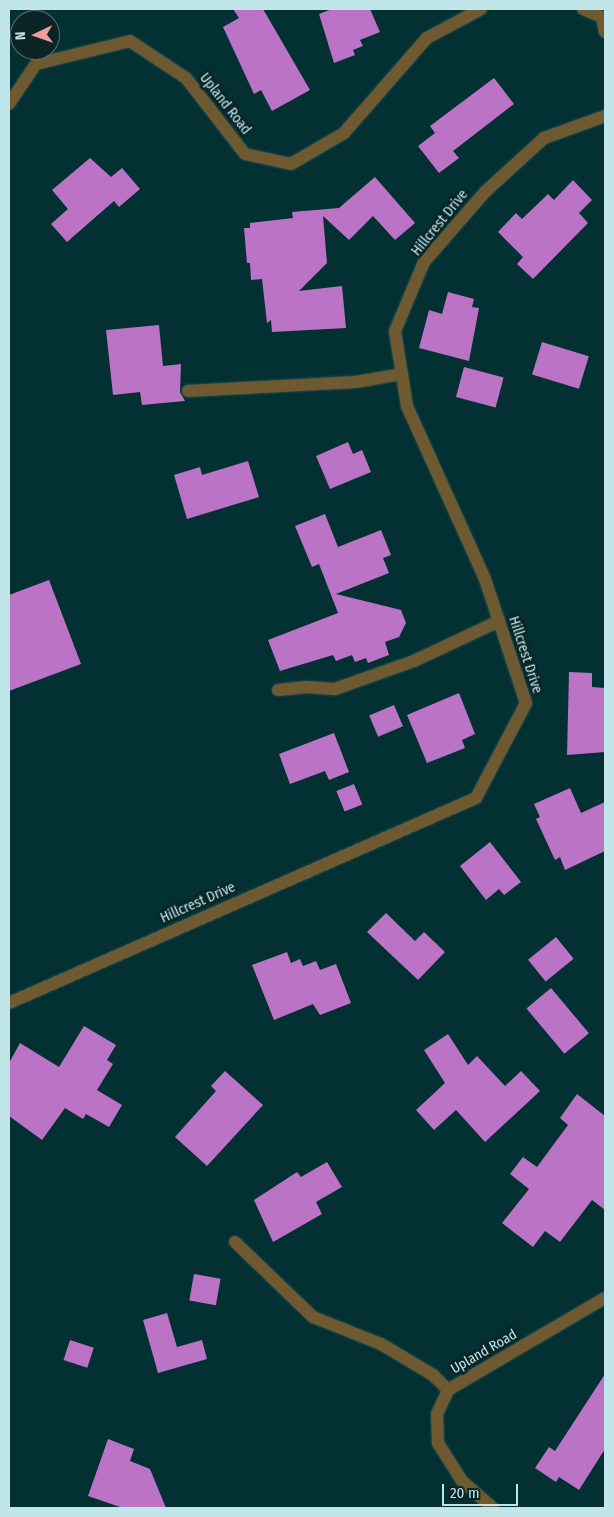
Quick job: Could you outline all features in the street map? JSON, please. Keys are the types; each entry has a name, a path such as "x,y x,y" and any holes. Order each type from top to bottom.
{"street":[{"name":"Upland Road","path":"9,104 36,64 130,41 186,78 245,154 291,164 344,133 427,38 480,9"},
{"path":"583,9 602,17 605,32"},
{"name":"Hillcrest Drive","path":"9,1003 476,798 526,703 485,579 407,406 395,331 424,262 485,192 544,138 605,116"},
{"path":"188,391 356,382 402,374"},
{"path":"278,690 305,687 336,690 414,661 499,621"},
{"path":"235,1242 313,1317 381,1344 433,1374 448,1390"},
{"name":"Upland Road","path":"493,1508 462,1481 438,1443 437,1414 448,1390 605,1298"}],"building":[{"path":"233,9 263,9 310,90 272,111 261,90 254,94 223,27 239,18"},
{"path":"332,9 370,9 380,32 360,40 363,46 353,50 355,55 334,63 319,14"},
{"path":"494,78 514,104 453,151 459,158 439,173 418,146 435,133 430,126"},
{"path":"90,158 111,177 122,168 140,189 119,207 114,201 67,242 51,224 68,209 52,190"},
{"path":"375,177 415,223 395,240 373,216 349,240 323,216 327,263 299,291 342,286 346,328 272,332 271,320 267,323 262,279 251,280 250,263 247,263 244,228 250,228 250,223 293,218 292,212 339,208"},
{"path":"573,180 592,200 579,213 588,223 533,279 517,264 523,257 498,232 516,213 522,219 548,194 554,200"},
{"path":"448,292 474,299 472,307 479,308 469,361 419,348 429,310 442,314"},
{"path":"159,325 163,366 181,364 180,392 185,401 142,405 140,392 113,395 106,330"},
{"path":"542,342 589,356 579,389 532,375"},
{"path":"464,367 504,378 496,408 456,397"},
{"path":"348,442 353,454 362,450 371,472 330,489 316,456"},
{"path":"248,461 259,497 187,519 174,475 200,467 202,475"},
{"path":"325,514 338,547 381,530 391,555 383,558 389,573 336,594 401,610 406,623 399,637 385,642 389,655 368,663 366,658 355,662 352,655 336,661 333,655 280,671 268,640 338,613 319,564 312,567 295,526"},
{"path":"49,580 81,664 9,691 9,595"},
{"path":"569,672 592,673 592,687 605,688 605,752 567,755"},
{"path":"459,693 475,734 462,740 465,748 427,763 407,715"},
{"path":"394,705 403,726 378,737 369,716"},
{"path":"334,733 349,772 329,780 325,771 290,784 279,754"},
{"path":"354,784 362,804 345,812 336,791"},
{"path":"570,788 581,813 605,802 605,851 565,870 560,857 555,860 536,819 540,817 534,804"},
{"path":"490,842 521,882 504,895 499,889 486,900 460,866"},
{"path":"386,913 415,941 424,932 445,952 418,980 367,932"},
{"path":"556,937 574,959 546,981 528,960"},
{"path":"287,952 291,963 300,959 303,966 316,961 320,970 336,964 351,1003 320,1015 313,1004 274,1020 252,965"},
{"path":"551,988 589,1033 564,1054 526,1009"},
{"path":"84,1026 116,1045 107,1060 113,1064 97,1090 122,1105 109,1127 86,1114 83,1119 65,1108 42,1140 9,1116 9,1063 20,1043 59,1067"},
{"path":"448,1034 468,1065 477,1056 505,1086 521,1071 540,1091 485,1142 456,1110 434,1130 416,1110 445,1083 424,1050"},
{"path":"225,1071 263,1105 207,1166 175,1137 216,1091 211,1086"},
{"path":"577,1094 605,1116 605,1210 592,1200 560,1242 545,1231 533,1247 502,1223 529,1189 510,1174 523,1157 537,1167 568,1125 560,1118"},
{"path":"327,1162 342,1187 316,1202 322,1214 273,1242 254,1200 297,1172 301,1177"},
{"path":"194,1274 221,1279 216,1305 189,1301"},
{"path":"167,1313 177,1347 202,1340 207,1359 158,1373 143,1320"},
{"path":"70,1340 94,1348 87,1368 64,1360"},
{"path":"605,1374 605,1449 579,1490 559,1477 556,1482 535,1468 549,1447 555,1451"},
{"path":"108,1439 134,1449 130,1461 150,1469 166,1508 123,1508 88,1496"}]}
